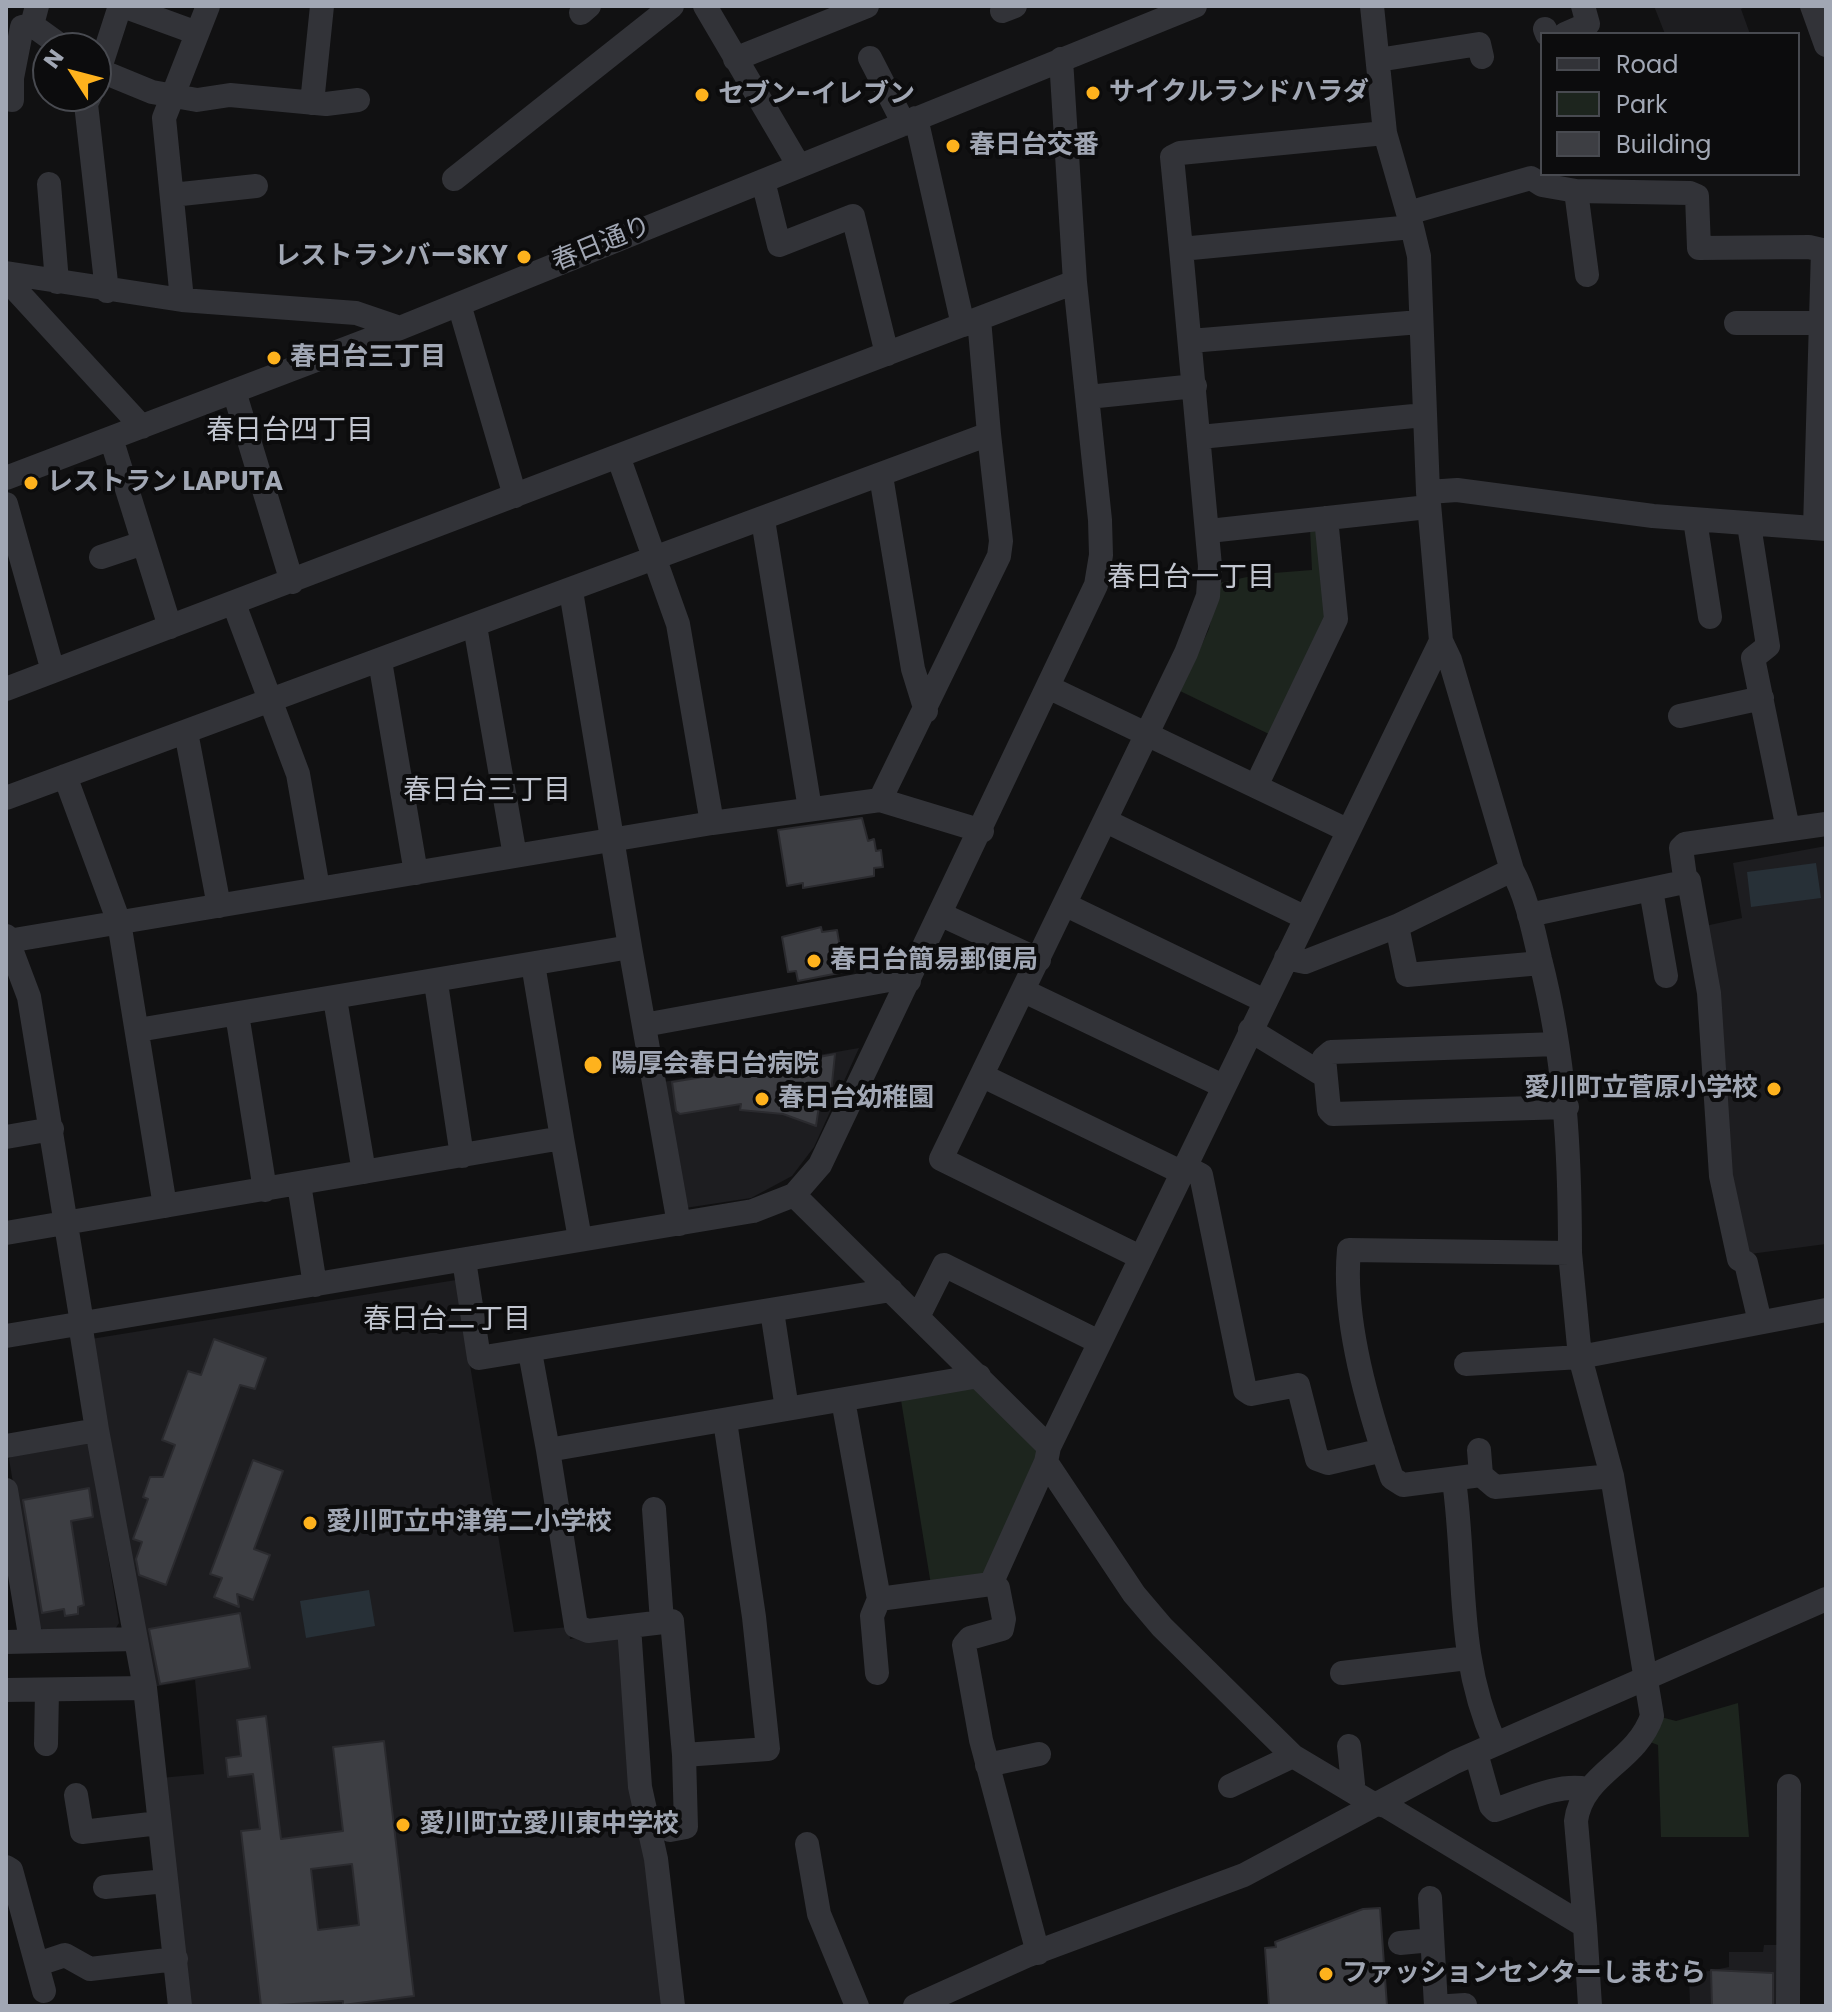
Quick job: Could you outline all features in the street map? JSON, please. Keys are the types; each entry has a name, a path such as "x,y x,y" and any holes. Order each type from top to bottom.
{"street":[{"path":"111,32 121,6 197,33"},
{"path":"182,300 164,118 208,6"},
{"path":"312,103 322,6"},
{"path":"454,179 630,53 672,6"},
{"path":"705,6 799,166"},
{"path":"735,59 832,12 867,6"},
{"name":"春日通り","path":"6,478 400,328 763,181 1061,59 1156,12 1195,6"},
{"path":"1372,6 1385,133 1419,256 1420,322 1431,389 1424,415 1428,499 1441,641 1512,870 1529,915 1557,1044 1567,1107 1570,1253 1580,1357 1612,1476 1652,1716 1645,1736 1632,1752 1587,1789 1578,1805 1576,1821 1590,2006"},
{"path":"1552,32 1588,24 1583,6"},
{"path":"1812,6 1826,45"},
{"path":"12,100 12,78 22,27 35,16 50,32"},
{"path":"1378,60 1479,44"},
{"path":"870,58 910,121 971,322 989,434 1001,541 999,556 880,800"},
{"path":"6,1336 753,1211 794,1195 820,1165 1086,613 1101,555 1075,282 1061,59"},
{"path":"112,79 170,97 197,100 230,95 312,103 358,100"},
{"path":"87,112 107,291"},
{"path":"1140,1257 941,1159 1106,821 1200,622 1208,596 1209,531 1172,157 1180,153 1385,133"},
{"path":"1181,249 1410,220 1531,178 1542,185 1576,191 1690,193 1697,196 1699,248 1824,250 1820,323 1821,528 1695,520 1457,490 1428,499 1326,518 1209,531"},
{"path":"763,181 781,254 861,213 887,354"},
{"path":"49,184 57,282"},
{"path":"172,195 256,186"},
{"path":"1576,191 1590,263"},
{"path":"6,273 107,291 182,300 356,313 400,328"},
{"path":"6,279 142,427"},
{"path":"6,689 1075,282"},
{"path":"459,304 515,496"},
{"path":"1190,341 1420,322"},
{"path":"1736,323 1820,323"},
{"path":"1088,397 1195,386"},
{"path":"234,391 292,582"},
{"path":"1200,437 1424,415"},
{"path":"6,798 989,434"},
{"path":"111,438 170,627"},
{"path":"618,456 678,624 712,823"},
{"path":"881,476 913,669 926,711"},
{"path":"6,504 53,671"},
{"path":"1256,786 1336,619 1326,518"},
{"path":"763,520 810,809"},
{"path":"1695,520 1710,617"},
{"path":"1749,525 1768,646 1753,658 1788,829"},
{"path":"101,557 143,543"},
{"path":"571,591 679,1224"},
{"path":"234,604 298,774 318,888"},
{"path":"475,626 515,856"},
{"path":"991,1584 1099,1342 1441,641"},
{"path":"380,661 416,873"},
{"path":"1050,688 1347,830"},
{"path":"1680,716 1762,698"},
{"path":"186,732 219,906"},
{"path":"65,776 119,922 165,1206"},
{"path":"180,2006 145,1688 97,1430 67,1223 29,997 7,939 712,823 880,800 982,831"},
{"path":"1106,821 1304,917"},
{"path":"1760,1322 1746,1263 1739,1259 1721,1176 1709,993 1681,848 1685,844 1826,824"},
{"path":"1286,958 1305,962 1397,926 1512,870"},
{"path":"1529,915 1689,881"},
{"path":"1651,890 1666,976"},
{"path":"1066,905 1265,1001"},
{"path":"942,915 1039,960"},
{"path":"1397,926 1407,975 1541,963"},
{"path":"138,1030 436,983 630,947"},
{"path":"533,964 580,1239"},
{"path":"644,1025 889,980 909,981"},
{"path":"436,983 462,1156"},
{"path":"1024,991 1223,1086"},
{"path":"335,999 364,1172"},
{"path":"237,1014 265,1190"},
{"path":"1250,1030 1325,1076"},
{"path":"1557,1044 1331,1052 1324,1058 1329,1110 1333,1114 1431,1100 1567,1107"},
{"path":"983,1076 1201,1175 1236,1329 1245,1390 1251,1394 1298,1385 1317,1459 1328,1463 1383,1450"},
{"path":"6,1137 52,1129"},
{"path":"6,1233 562,1138"},
{"path":"299,1184 315,1285"},
{"path":"794,1195 979,1376 1048,1454 1134,1594 1162,1627 1293,1756 1585,1926"},
{"path":"1481,1475 1403,1485 1392,1478 1383,1450 1360,1330 1346,1283 1346,1243 1570,1253"},
{"path":"464,1260 479,1358 891,1290"},
{"path":"919,1315 944,1265 1099,1342"},
{"path":"1466,1364 1500,1354 1580,1357 1826,1310"},
{"path":"772,1311 787,1409"},
{"path":"530,1352 576,1626 588,1631 672,1621 684,1755 686,1827 670,1830"},
{"path":"548,1450 979,1376"},
{"path":"843,1400 879,1599 872,1616 877,1673"},
{"path":"684,1755 768,1749 754,1617 725,1421"},
{"path":"6,1446 97,1430"},
{"path":"1479,1450 1481,1475 1495,1487 1612,1476"},
{"path":"1454,1480 1468,1658 1482,1715 1491,1806 1495,1810 1553,1791 1575,1787 1587,1789"},
{"path":"6,1490 31,1641"},
{"path":"659,1520 662,1622"},
{"path":"1436,1557 1460,1556"},
{"path":"879,1599 991,1584 998,1588 1004,1619 1002,1629 970,1638 964,1645 987,1765 1038,1953"},
{"path":"926,1996 1038,1953 1075,1944 1245,1884 1320,1846 1379,1804 1575,1702 1647,1679 1826,1599"},
{"path":"629,1626 640,1787 656,1859 673,2006"},
{"path":"6,1642 135,1639"},
{"path":"1353,1676 1468,1658"},
{"path":"6,1690 145,1688"},
{"path":"46,1744 47,1691"},
{"path":"1349,1746 1353,1784 1350,1790"},
{"path":"987,1765 1039,1754"},
{"path":"1230,1786 1293,1756"},
{"path":"1788,2006 1789,1786"},
{"path":"71,1805 82,1832 159,1823"},
{"path":"807,1844 819,1914 857,2006"},
{"path":"6,1867 11,1870 44,1991"},
{"path":"105,1887 166,1881"},
{"path":"1430,1898 1436,2006"},
{"path":"1400,1943 1432,1940"},
{"path":"38,1964 65,1955 90,1969 176,1959"}],"shaded area":[{"path":"1654,6 1747,6 1741,9 1749,32 1664,32"},
{"name":"愛川町立菅原小学校","path":"1826,846 1826,1244 1750,1254 1740,1247 1705,926 1742,918 1733,863"},
{"path":"1816,863 1821,898 1751,907 1747,872"},
{"path":"859,1048 814,1147 792,1176 751,1198 685,1208 663,1082"},
{"path":"456,1280 514,1632 569,1627 570,1639 613,1632 625,1641 666,2006 184,2006 160,1778 204,1774 195,1680 152,1687 91,1339"},
{"path":"83,1441 90,1446 119,1623 114,1631 44,1631 37,1625 9,1459 14,1452"},
{"path":"369,1590 375,1626 306,1638 300,1601"},
{"path":"1764,1945 1782,1945 1786,2006 1690,2006 1689,1975 1729,1967 1729,1952 1763,1952"}],"green space":[{"path":"1320,527 1328,619 1271,735 1180,691 1209,629 1219,583 1261,574 1312,570 1310,528"},
{"path":"974,1384 1043,1453 986,1576 931,1585 901,1400"},
{"path":"1738,1703 1749,1837 1661,1837 1658,1745 1650,1742 1657,1716 1676,1721"}],"building":[{"path":"862,818 868,841 874,839 876,851 881,850 883,867 874,868 874,876 803,888 803,883 787,886 778,830"},
{"name":"春日台簡易郵便局","path":"821,927 822,932 837,930 839,942 848,947 841,951 844,972 798,981 796,971 788,972 782,937"},
{"path":"835,1054 830,1103 819,1106 816,1126 783,1114 740,1110 741,1104 680,1114 676,1111 672,1082 746,1070 770,1072 770,1066"},
{"path":"214,1339 266,1358 255,1389 240,1385 166,1585 139,1575 136,1559 142,1542 133,1539 148,1499 143,1497 150,1477 163,1477 175,1445 162,1440 188,1371 201,1375"},
{"path":"253,1460 283,1471 254,1549 270,1555 253,1600 237,1594 239,1607 214,1597 222,1578 210,1574"},
{"path":"89,1488 93,1517 71,1521 84,1605 78,1607 78,1614 65,1616 64,1609 42,1613 23,1500"},
{"path":"240,1613 250,1668 160,1684 149,1629"},
{"path":"266,1716 281,1839 343,1831 333,1747 384,1741 414,1996 343,2005 343,2001 261,2006 241,1831 260,1829 253,1774 228,1777 226,1758 241,1756 237,1720","holes":["352,1864 359,1925 318,1930 311,1869"]},
{"name":"ファッションセンターしまむら","path":"1380,1908 1387,2006 1269,2006 1265,1948 1276,1947 1275,1942 1363,1909"},
{"path":"1711,1970 1773,1973 1773,2006 1712,2006"}],"place":[{"name":"サイクルランドハラダ","path":"1093,93"},
{"name":"セブン-イレブン","path":"702,95"},
{"name":"春日台交番","path":"953,146"},
{"name":"レストランバーSKY","path":"524,257"},
{"name":"春日台三丁目","path":"274,358"},
{"name":"レストラン LAPUTA","path":"31,483"},
{"name":"春日台簡易郵便局","path":"814,961"},
{"name":"陽厚会春日台病院","path":"593,1065"},
{"name":"愛川町立菅原小学校","path":"1774,1089"},
{"name":"春日台幼稚園","path":"762,1099"},
{"name":"愛川町立中津第二小学校","path":"310,1523"},
{"name":"愛川町立愛川東中学校","path":"403,1825"},
{"name":"ファッションセンターしまむら","path":"1326,1974"}],"district":[{"name":"春日台四丁目","path":"290,432"},
{"name":"春日台一丁目","path":"1191,579"},
{"name":"春日台三丁目","path":"487,792"},
{"name":"春日台二丁目","path":"447,1321"}]}
